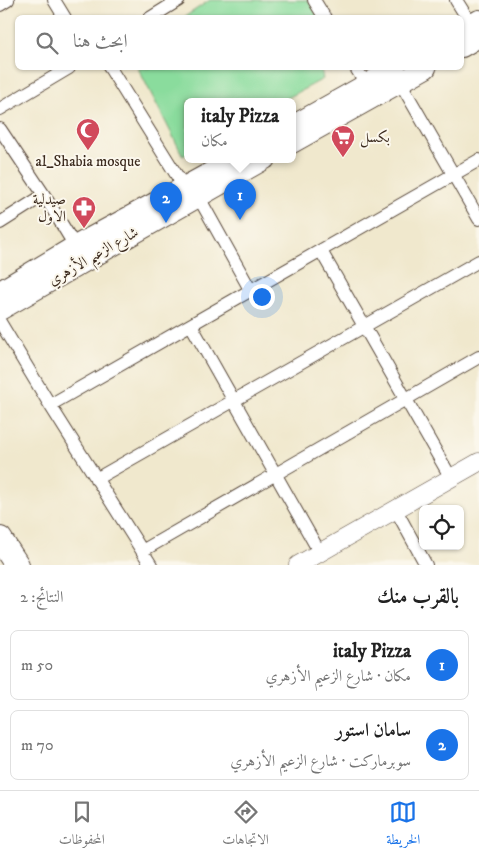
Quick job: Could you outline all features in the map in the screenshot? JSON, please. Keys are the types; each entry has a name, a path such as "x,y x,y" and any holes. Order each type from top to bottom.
{"highway":[{"path":"0,539 17,565"}],"main road":[{"path":"464,44 473,28"},
{"path":"296,123 361,76 397,75 418,70"},
{"path":"296,140 397,75"},
{"name":"شارع الزعيم الأزهري","path":"0,310 191,192 229,163"},
{"name":"شارع الزعيم الأزهري","path":"0,291 75,246 256,163"}],"street":[{"path":"0,5 8,0"},
{"path":"54,0 63,15"},
{"path":"155,15 179,0"},
{"path":"314,0 323,15"},
{"path":"456,0 473,28"},
{"path":"0,109 66,70"},
{"path":"111,70 191,192 251,291"},
{"path":"397,75 479,219"},
{"path":"0,129 75,246"},
{"path":"50,405 479,160"},
{"path":"0,223 44,195"},
{"path":"320,251 451,478"},
{"path":"96,479 479,261"},
{"path":"0,322 96,479 152,565"},
{"path":"191,324 320,553"},
{"path":"142,551 479,357"},
{"path":"298,565 479,462"},
{"path":"396,510 426,565"}],"green space":[{"path":"210,0 308,0 317,15 188,15"},
{"path":"139,70 321,70 323,79 288,98 184,98 183,156"}],"place":[{"name":"al_Shabia mosque","path":"88,151"},
{"name":"بكسل","path":"343,158"},
{"name":"italy Pizza","path":"240,220"},
{"name":"سامان استور","path":"166,223"},
{"name":"صيدلية الاول","path":"84,229"}]}
